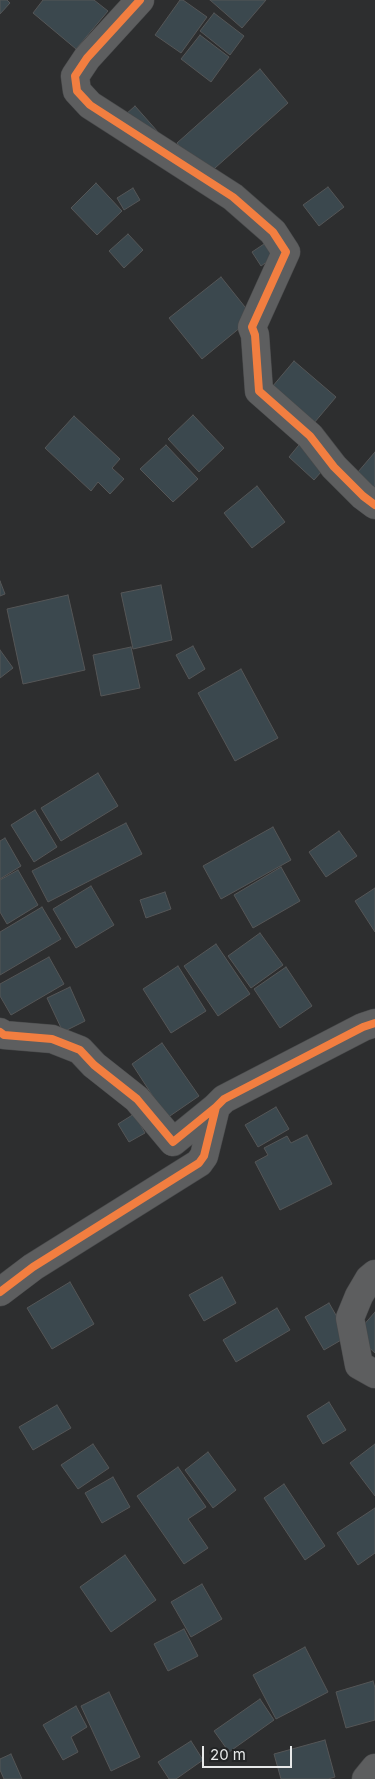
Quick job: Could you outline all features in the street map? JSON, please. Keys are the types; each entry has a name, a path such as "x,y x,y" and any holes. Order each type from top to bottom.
{"street":[{"path":"140,0 86,58 76,76 77,91 90,105 233,197 274,232 286,252 252,327 255,335 259,391 310,436 334,467 363,496 375,505"},
{"path":"0,1032 4,1035 52,1039 80,1050 94,1065 137,1099 173,1142 224,1100 363,1027 375,1023"},
{"path":"0,1292 33,1267 199,1163 204,1156 216,1107"},
{"path":"375,1274 369,1279 359,1296 350,1318 359,1365 375,1374"},
{"path":"366,1779 375,1768"}],"building":[{"path":"0,0 7,0 10,3 0,14"},
{"path":"43,0 94,0 108,11 76,49 33,13"},
{"path":"180,0 183,0 207,17 181,53 155,35"},
{"path":"210,0 266,0 242,28"},
{"path":"214,13 244,36 230,55 200,31"},
{"path":"200,35 229,57 211,82 181,59"},
{"path":"260,69 288,103 206,176 177,143"},
{"path":"135,106 158,132 148,141 125,115"},
{"path":"96,183 122,211 97,235 71,208"},
{"path":"328,187 344,207 319,226 303,205"},
{"path":"133,188 140,200 124,210 117,198"},
{"path":"128,234 143,250 124,268 109,251"},
{"path":"273,238 282,251 261,266 252,252"},
{"path":"221,277 253,317 202,359 169,318"},
{"path":"294,361 336,397 314,423 272,387"},
{"path":"193,415 224,448 199,472 168,439"},
{"path":"74,416 120,459 112,468 124,479 110,494 98,482 91,491 45,448"},
{"path":"303,440 329,463 314,480 289,457"},
{"path":"166,445 198,479 173,502 140,469"},
{"path":"375,452 375,498 352,479"},
{"path":"257,486 285,522 252,548 224,513"},
{"path":"0,581 5,594 0,596"},
{"path":"161,585 172,640 133,649 121,593"},
{"path":"68,595 85,670 23,684 7,609"},
{"path":"193,646 205,669 189,679 176,655"},
{"path":"131,647 140,688 101,696 93,655"},
{"path":"0,650 13,668 0,678"},
{"path":"241,669 278,738 235,761 198,693"},
{"path":"98,773 118,806 61,841 41,808"},
{"path":"35,810 57,847 34,862 11,825"},
{"path":"126,823 142,854 48,902 32,871"},
{"path":"273,827 291,860 221,899 203,866"},
{"path":"339,831 357,856 326,877 309,852"},
{"path":"5,838 21,866 0,879 0,841"},
{"path":"281,867 300,901 253,928 234,895"},
{"path":"18,870 38,905 7,924 0,912 0,880"},
{"path":"91,886 114,925 76,948 53,909"},
{"path":"375,888 375,932 355,901"},
{"path":"165,892 171,909 146,918 140,900"},
{"path":"42,907 61,939 0,975 0,932"},
{"path":"260,933 283,965 251,988 228,956"},
{"path":"216,944 250,994 218,1016 184,966"},
{"path":"49,957 64,984 11,1015 0,996 0,984"},
{"path":"178,966 206,1011 171,1033 143,989"},
{"path":"286,967 312,1006 280,1028 254,989"},
{"path":"70,987 85,1021 63,1032 47,998"},
{"path":"162,1043 199,1096 167,1118 132,1064"},
{"path":"276,1107 289,1129 258,1147 245,1125"},
{"path":"134,1114 145,1133 129,1142 118,1124"},
{"path":"307,1135 332,1184 280,1210 255,1162 268,1155 264,1148 287,1136 291,1143"},
{"path":"222,1277 236,1303 204,1321 189,1295"},
{"path":"70,1282 94,1324 52,1349 27,1308"},
{"path":"329,1303 348,1336 324,1350 305,1317"},
{"path":"277,1308 290,1330 236,1362 223,1340"},
{"path":"375,1312 375,1353 355,1335"},
{"path":"329,1402 346,1430 323,1444 307,1416"},
{"path":"57,1405 71,1428 33,1450 19,1427"},
{"path":"93,1444 109,1468 78,1489 61,1465"},
{"path":"375,1444 375,1496 350,1463"},
{"path":"208,1452 236,1490 213,1508 185,1470"},
{"path":"178,1467 206,1507 188,1519 208,1548 184,1564 137,1496"},
{"path":"113,1477 130,1507 102,1523 85,1493"},
{"path":"284,1484 325,1546 305,1560 264,1498"},
{"path":"375,1508 375,1553 358,1565 337,1533"},
{"path":"125,1555 156,1600 111,1632 80,1587"},
{"path":"202,1584 222,1619 191,1637 171,1602"},
{"path":"184,1629 198,1656 168,1671 154,1644"},
{"path":"305,1647 328,1692 276,1719 253,1675"},
{"path":"373,1681 375,1688 375,1720 346,1728 336,1692"},
{"path":"109,1692 140,1757 111,1771 81,1706"},
{"path":"260,1699 274,1720 229,1752 214,1731"},
{"path":"76,1706 87,1727 71,1737 78,1752 63,1760 43,1725"},
{"path":"325,1740 335,1777 328,1779 281,1779 274,1754"},
{"path":"191,1741 203,1760 176,1779 169,1779 158,1762"},
{"path":"11,1754 22,1779 4,1779 0,1770 0,1759"}],"cycle path":[{"path":"140,0 87,58 75,76 77,91 90,105 233,197 273,232 286,252 252,327 255,335 259,391 310,436 334,467 363,496 375,505"},
{"path":"0,1292 33,1267 199,1163 204,1156 216,1107 224,1099 363,1027 375,1023"},
{"path":"0,1032 4,1035 52,1039 80,1050 94,1065 137,1099 173,1142 216,1107"}]}
